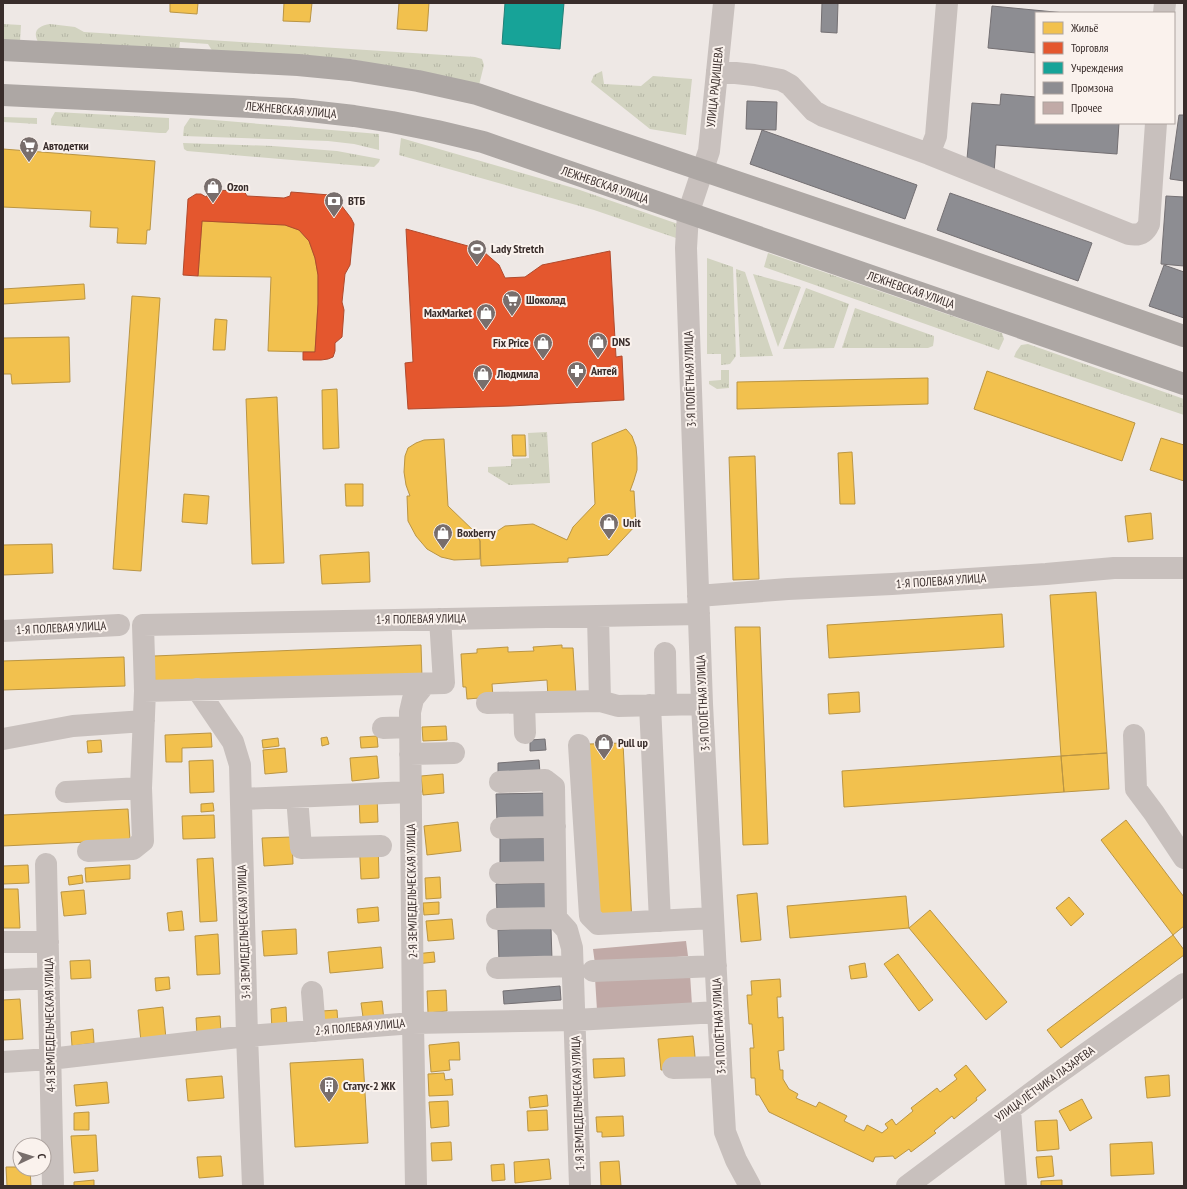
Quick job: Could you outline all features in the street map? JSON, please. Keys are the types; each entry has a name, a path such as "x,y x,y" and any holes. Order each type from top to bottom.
{"highway":[{"path":"3,50 298,65 350,70 418,81 478,94 944,252 1184,336"},
{"name":"ЛЕЖНЕВСКАЯ УЛИЦА","path":"3,95 292,109 392,122 483,142 1184,384"}],"street":[{"name":"УЛИЦА РАДИЩЕВА","path":"688,214 709,151 724,3"},
{"path":"929,154 936,136 947,3"},
{"path":"717,71 782,80 790,85 814,111 823,116 929,154 1134,235 1139,235 1144,232 1149,224 1156,124"},
{"name":"3-Я ПОЛЁТНАЯ УЛИЦА","path":"688,214 686,256 698,605 725,1132 736,1160 750,1186"},
{"name":"1-Я ПОЛЕВАЯ УЛИЦА","path":"145,691 143,625 598,616 908,583 1114,568 1184,568"},
{"path":"598,616 600,701"},
{"path":"88,852 133,850 143,842 141,788 145,691 444,683 440,619"},
{"name":"1-Я ПОЛЕВАЯ УЛИЦА","path":"3,632 119,625"},
{"path":"660,921 658,705 665,653"},
{"name":"2-Я ЗЕМЛЕДЕЛЬЧЕСКАЯ УЛИЦА","path":"416,1186 410,712 413,699 425,684"},
{"name":"3-Я ЗЕМЛЕДЕЛЬЧЕСКАЯ УЛИЦА","path":"197,690 233,742 240,765 247,1036 253,1186"},
{"path":"486,703 600,701 618,706 702,704"},
{"path":"524,702 525,733"},
{"path":"3,739 73,726 144,721"},
{"path":"383,728 410,726"},
{"path":"1134,735 1136,789 1184,858"},
{"path":"580,745 590,916 598,924 713,918"},
{"path":"410,754 454,753"},
{"path":"496,919 556,918 554,787 545,780 500,782"},
{"path":"66,792 141,788"},
{"path":"241,799 411,792"},
{"path":"297,797 301,848 382,846"},
{"path":"501,828 555,827"},
{"name":"4-Я ЗЕМЛЕДЕЛЬЧЕСКАЯ УЛИЦА","path":"46,864 53,1186"},
{"path":"500,873 555,872"},
{"name":"1-Я ЗЕМЛЕДЕЛЬЧЕСКАЯ УЛИЦА","path":"556,918 567,930 572,948 583,968 575,1020 580,1186"},
{"path":"3,942 48,942"},
{"path":"497,968 716,966"},
{"path":"3,980 49,978"},
{"name":"УЛИЦА ЛЁТЧИКА ЛАЗАРЕВА","path":"906,1186 1010,1110 1052,1077 1184,984"},
{"path":"312,992 315,1031"},
{"name":"2-Я ПОЛЕВАЯ УЛИЦА","path":"3,1062 50,1059 247,1036 413,1023 575,1020 718,1012"},
{"path":"673,1068 721,1067"},
{"path":"1010,1110 1016,1186"}],"green space":[{"path":"3,24 21,25 20,42 3,42"},
{"path":"50,24 75,27 84,32 475,57 482,59 484,65 479,85 350,59 213,52 208,44 180,42 179,50 38,42 36,32 38,29"},
{"path":"602,71 604,84 641,86 653,76 692,79 686,135 650,129 591,82 594,75"},
{"path":"55,112 169,118 169,129 166,133 160,133 51,125 51,119"},
{"path":"3,117 37,118 37,124 3,122"},
{"path":"190,118 379,134 379,150 354,144 328,141 183,136 184,127"},
{"path":"401,138 577,189 678,224 679,239 594,210 399,155"},
{"path":"183,143 273,146 337,151 380,159 374,167 187,151 184,149"},
{"path":"768,253 1002,333 1004,339 999,350 764,267"},
{"path":"707,258 733,267 736,356 730,364 721,365 721,354 707,354"},
{"path":"736,269 745,272 773,356 740,357"},
{"path":"753,274 801,287 778,347"},
{"path":"806,288 849,304 834,348 783,349"},
{"path":"855,308 934,336 933,346 928,348 842,348"},
{"path":"1028,344 1184,399 1184,415 1014,357 1021,345"},
{"path":"721,370 729,370 729,388 717,389 709,384 709,381 721,380"},
{"path":"547,432 550,483 509,485 488,472 488,467 511,466 511,459 529,458 528,433"}],"building: Жильё":[{"path":"170,3 198,3 197,14 170,12"},
{"path":"284,3 312,3 310,22 283,21"},
{"path":"399,3 429,3 427,31 397,29"},
{"path":"3,149 155,161 150,230 147,230 146,244 117,243 118,228 90,227 91,211 3,207"},
{"path":"202,221 285,225 299,230 309,241 315,258 318,275 315,352 268,351 271,277 198,276"},
{"path":"84,284 85,299 3,304 3,289"},
{"path":"132,296 160,298 141,571 113,569"},
{"path":"215,319 227,320 225,350 213,350"},
{"path":"69,337 70,382 12,384 11,374 3,374 3,338"},
{"path":"987,371 1135,423 1122,461 974,409"},
{"path":"928,378 928,404 737,409 737,382"},
{"path":"337,389 339,448 323,449 322,390"},
{"path":"277,397 284,563 252,564 246,399"},
{"path":"626,429 632,436 636,447 637,470 630,491 634,491 636,525 608,555 568,558 568,562 481,566 480,541 477,535 493,534 505,526 533,524 567,540 573,527 595,504 592,443"},
{"path":"512,435 525,435 526,456 513,456"},
{"path":"1161,438 1184,445 1184,481 1150,470"},
{"path":"444,439 448,506 477,534 480,541 480,559 454,560 441,557 427,549 416,536 408,521 407,496 410,496 406,485 404,472 405,456 408,448 424,440"},
{"path":"852,452 855,504 840,504 838,453"},
{"path":"755,456 759,579 733,580 729,457"},
{"path":"345,484 363,484 363,506 346,506"},
{"path":"184,494 209,496 207,524 182,522"},
{"path":"1151,513 1153,539 1128,542 1125,516"},
{"path":"52,544 53,573 3,575 3,545"},
{"path":"369,552 370,582 322,584 320,555"},
{"path":"1096,592 1107,753 1061,756 1050,595"},
{"path":"1002,614 1004,647 829,658 827,625"},
{"path":"735,627 760,627 768,844 743,845"},
{"path":"421,645 422,678 155,690 154,656"},
{"path":"562,645 562,648 573,648 576,695 548,697 547,680 492,684 493,697 467,699 466,687 463,687 461,654 477,653 477,649 508,647 508,652 534,651 533,647"},
{"path":"124,657 125,686 3,690 3,661"},
{"path":"859,692 860,712 829,714 828,694"},
{"path":"446,726 447,740 423,741 422,727"},
{"path":"211,733 212,747 182,748 182,762 166,762 165,735"},
{"path":"377,736 378,747 361,748 360,737"},
{"path":"327,737 329,744 322,746 321,738"},
{"path":"278,738 279,746 263,748 262,740"},
{"path":"101,740 102,752 88,753 87,741"},
{"path":"623,743 632,924 597,925 589,744"},
{"path":"285,748 287,772 265,774 263,750"},
{"path":"1107,753 1109,789 1064,792 1061,756"},
{"path":"377,756 379,778 352,781 350,758"},
{"path":"1061,756 1064,792 844,807 842,771"},
{"path":"213,760 214,792 190,793 189,761"},
{"path":"443,774 444,793 423,795 421,776"},
{"path":"359,796 377,796 378,822 360,823"},
{"path":"213,803 214,811 201,812 201,804"},
{"path":"128,809 130,840 3,846 3,815"},
{"path":"214,815 215,838 183,839 182,816"},
{"path":"1126,820 1184,897 1184,926 1173,935 1101,840"},
{"path":"458,822 461,851 427,855 424,826"},
{"path":"292,837 293,864 264,866 262,838"},
{"path":"378,838 379,878 361,879 359,839"},
{"path":"213,858 217,921 200,922 197,859"},
{"path":"28,865 29,883 3,884 3,866"},
{"path":"130,865 130,879 86,882 85,868"},
{"path":"82,875 83,883 69,885 68,877"},
{"path":"440,877 441,898 426,899 425,878"},
{"path":"3,889 18,889 20,928 3,928"},
{"path":"84,890 86,914 64,916 61,892"},
{"path":"757,893 761,940 741,942 737,895"},
{"path":"906,896 909,928 790,938 787,906"},
{"path":"1069,897 1084,914 1071,926 1056,908"},
{"path":"439,902 439,914 424,915 423,903"},
{"path":"378,907 379,921 358,923 357,909"},
{"path":"930,910 1007,1002 986,1020 909,928"},
{"path":"182,911 184,930 169,931 167,913"},
{"path":"452,919 454,939 428,941 426,921"},
{"path":"296,929 297,954 264,956 262,931"},
{"path":"218,934 220,974 197,975 195,936"},
{"path":"1173,935 1184,950 1184,955 1061,1048 1047,1030"},
{"path":"381,947 383,968 330,973 328,952"},
{"path":"434,952 435,962 416,964 415,954"},
{"path":"898,954 933,1000 919,1011 884,964"},
{"path":"90,960 91,978 71,979 70,961"},
{"path":"865,963 867,977 851,979 849,966"},
{"path":"169,977 170,989 156,991 155,978"},
{"path":"780,979 781,997 777,997 778,1018 783,1017 784,1050 778,1051 780,1070 783,1070 783,1079 789,1089 798,1094 796,1098 816,1107 819,1102 847,1116 844,1121 864,1131 867,1125 882,1133 888,1128 885,1124 892,1119 896,1125 913,1111 911,1108 937,1088 940,1092 957,1079 954,1075 966,1065 986,1090 976,1098 977,1100 954,1119 952,1116 934,1131 936,1133 911,1152 909,1149 895,1159 893,1156 875,1157 873,1162 769,1112 759,1095 756,1095 755,1078 751,1078 750,1048 754,1048 752,1024 749,1024 747,995 752,995 751,981"},
{"path":"446,990 447,1011 428,1013 427,991"},
{"path":"20,999 23,1039 3,1040 3,1000"},
{"path":"382,1001 384,1021 364,1024 361,1003"},
{"path":"163,1007 166,1039 141,1042 138,1010"},
{"path":"286,1007 287,1029 272,1030 271,1009"},
{"path":"337,1010 338,1024 323,1025 322,1011"},
{"path":"220,1016 221,1033 197,1035 196,1018"},
{"path":"93,1029 94,1043 72,1046 71,1032"},
{"path":"693,1036 696,1067 661,1070 658,1039"},
{"path":"459,1042 460,1060 449,1060 450,1070 431,1072 429,1045"},
{"path":"624,1058 625,1076 594,1078 593,1059"},
{"name":"Статус-2 ЖК","path":"363,1059 368,1143 295,1147 290,1063"},
{"path":"444,1073 445,1080 452,1079 453,1095 429,1096 428,1074"},
{"path":"1169,1075 1170,1096 1147,1098 1145,1077"},
{"path":"222,1076 224,1098 188,1101 186,1079"},
{"path":"107,1082 109,1103 76,1106 74,1085"},
{"path":"547,1095 548,1106 530,1108 529,1097"},
{"path":"1082,1099 1092,1118 1070,1131 1059,1111"},
{"path":"448,1101 449,1126 431,1128 429,1102"},
{"path":"547,1110 548,1130 528,1131 527,1111"},
{"path":"89,1112 89,1130 74,1130 74,1113"},
{"path":"623,1116 624,1136 602,1137 602,1132 597,1132 596,1117"},
{"path":"1057,1120 1059,1149 1037,1151 1035,1121"},
{"path":"96,1135 98,1171 74,1173 71,1136"},
{"path":"451,1142 452,1160 432,1161 431,1143"},
{"path":"1152,1142 1154,1174 1111,1176 1110,1144"},
{"path":"221,1156 223,1176 199,1178 197,1157"},
{"path":"1052,1156 1054,1176 1038,1178 1036,1157"},
{"path":"549,1159 551,1179 515,1183 514,1162"},
{"path":"619,1161 621,1186 601,1186 600,1162"},
{"path":"504,1164 505,1180 492,1181 491,1165"},
{"path":"6,1167 12,1167 12,1177 30,1177 31,1186 7,1186"},
{"path":"94,1180 94,1186 74,1186 74,1182"},
{"path":"1062,1180 1062,1186 1041,1186 1041,1181"}],"building: Торговля":[{"path":"211,190 244,191 247,196 284,198 290,196 291,192 330,195 334,202 338,201 351,218 354,224 350,265 345,274 342,302 344,310 342,337 335,343 333,357 321,360 303,360 303,352 315,352 318,275 315,258 309,241 299,230 285,225 202,221 198,276 183,275 188,199 196,194 201,194 206,197"},
{"name":"Шоколад","path":"406,229 468,246 484,252 499,265 505,278 525,277 542,265 610,251 616,357 622,356 624,400 510,406 408,409 405,363 413,362"}],"building: Учреждения":[{"path":"505,3 564,3 560,49 502,44"}],"building: Промзона":[{"path":"822,3 838,3 837,33 821,32"},
{"path":"992,6 1055,12 1035,12 1035,53 988,48"},
{"path":"1001,94 1035,97 1035,124 1119,124 1117,154 996,145 994,173 966,170 972,103 1000,105"},
{"path":"747,101 777,102 776,130 746,129"},
{"path":"1179,115 1184,115 1184,181 1170,179"},
{"path":"762,130 917,185 905,219 750,164"},
{"path":"950,193 1092,243 1078,281 937,230"},
{"path":"1166,196 1184,197 1184,266 1161,264"},
{"path":"1164,265 1184,272 1184,318 1149,306"},
{"path":"545,739 546,750 530,751 530,740"},
{"path":"539,760 540,773 498,776 498,763"},
{"path":"548,793 548,821 497,822 496,794"},
{"path":"500,838 548,838 548,867 500,867"},
{"path":"551,883 551,912 497,913 496,884"},
{"path":"551,928 552,960 499,962 498,930"},
{"path":"560,986 561,1000 504,1004 503,991"}],"building: Прочее":[{"path":"686,941 688,956 595,964 593,949"},
{"path":"690,974 692,1005 597,1010 595,978"}],"place":[{"name":"Автодетки","path":"29,163"},
{"name":"Ozon","path":"213,204"},
{"name":"ВТБ","path":"334,218"},
{"name":"Lady Stretch","path":"477,266"},
{"name":"Шоколад","path":"512,317"},
{"name":"MaxMarket","path":"486,330"},
{"name":"DNS","path":"598,359"},
{"name":"Fix Price","path":"543,360"},
{"name":"Антей","path":"577,388"},
{"name":"Людмила","path":"483,391"},
{"name":"Unit","path":"609,540"},
{"name":"Boxberry","path":"443,550"},
{"name":"Pull up","path":"604,760"},
{"name":"Статус-2 ЖК","path":"329,1103"}]}
